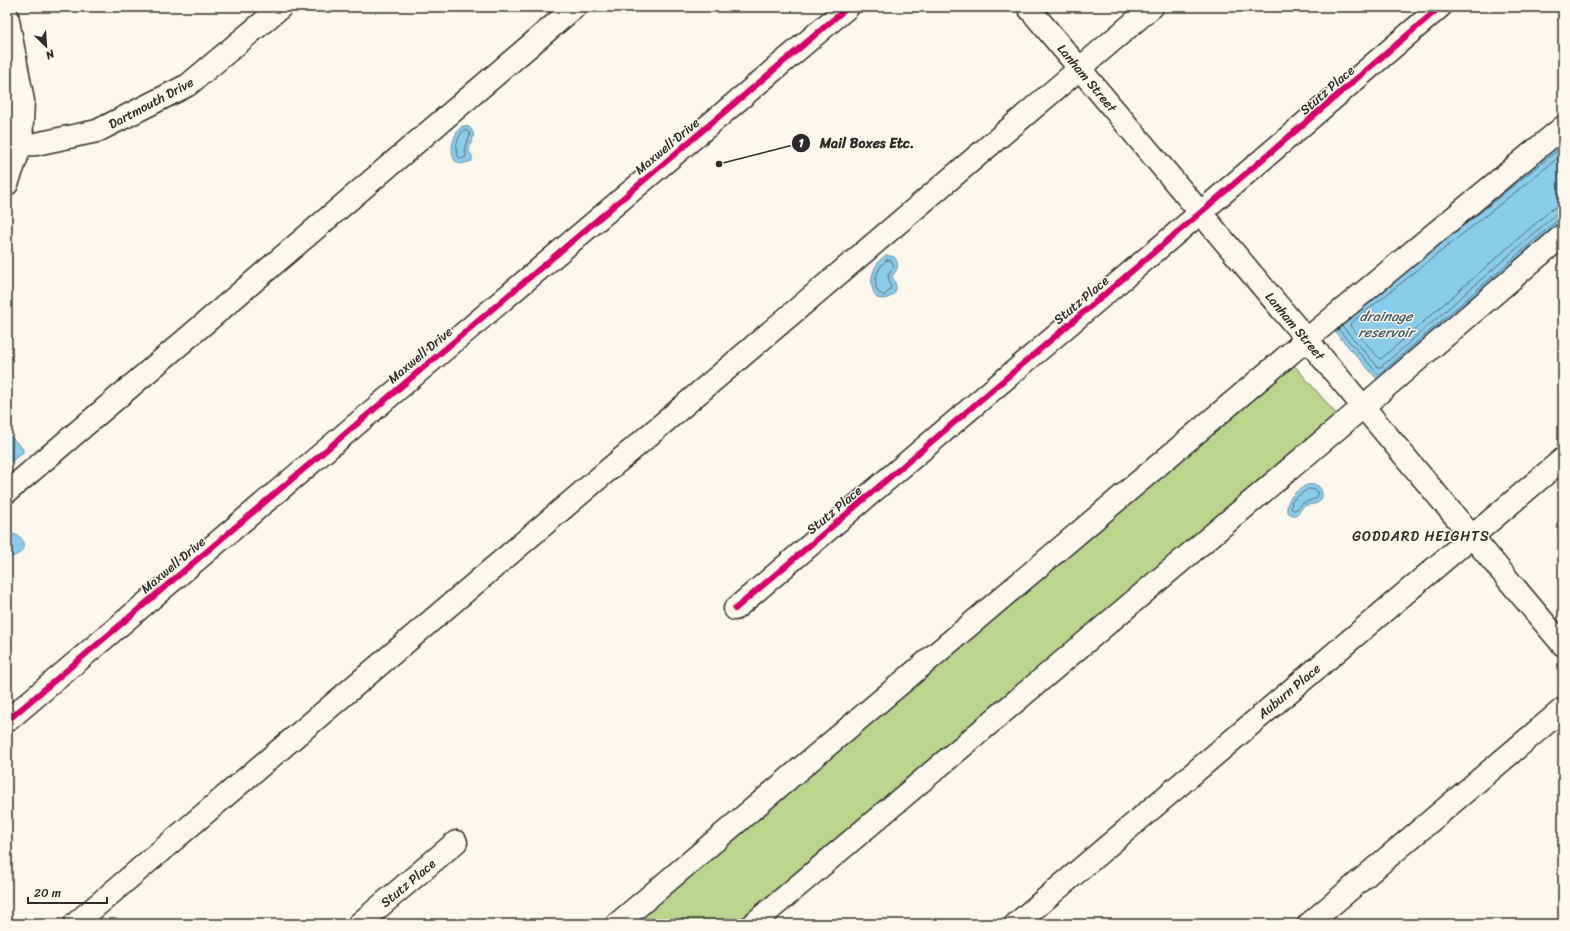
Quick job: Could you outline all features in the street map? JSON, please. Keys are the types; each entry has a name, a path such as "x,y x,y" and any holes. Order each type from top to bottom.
{"street":[{"name":"Dartmouth Drive","path":"21,145 36,144 97,131 188,85 281,7"},
{"path":"7,492 575,7"},
{"name":"Maxwell Drive","path":"7,721 848,7"},
{"name":"Lanham Street","path":"1028,7 1563,645"},
{"path":"75,924 1152,7"},
{"name":"Stutz Place","path":"735,609 1440,7"},
{"path":"7,15 23,101 21,145 7,184"},
{"path":"617,924 1306,340 1563,127"},
{"path":"753,924 1363,408 1563,235"},
{"name":"Auburn Place","path":"1016,924 1563,459"},
{"path":"1309,924 1563,710"},
{"name":"Stutz Place","path":"359,924 456,842"}],"green space":[{"path":"1287,357 1344,423 753,924 619,924"}],"water":[{"path":"462,126 469,127 472,130 473,136 469,148 472,161 461,164 455,161 452,147 454,138"},
{"name":"drainage reservoir","path":"1563,134 1563,220 1379,381 1327,323"},
{"path":"886,255 894,257 898,264 896,271 892,276 896,290 890,297 880,299 877,298 872,287 872,275 877,264"},
{"path":"7,433 23,449 23,452 7,465"},
{"path":"1307,485 1315,485 1321,489 1321,499 1315,504 1304,506 1295,515 1290,514 1287,511 1287,506 1292,495"},
{"path":"7,534 14,534 19,537 24,545 19,553 14,556 7,557"}],"cycle path":[{"path":"7,721 848,7"},
{"path":"735,609 1440,7"}],"place":[{"name":"Mail Boxes Etc.","path":"719,164"}],"district":[{"name":"GODDARD HEIGHTS","path":"1421,536"}]}
